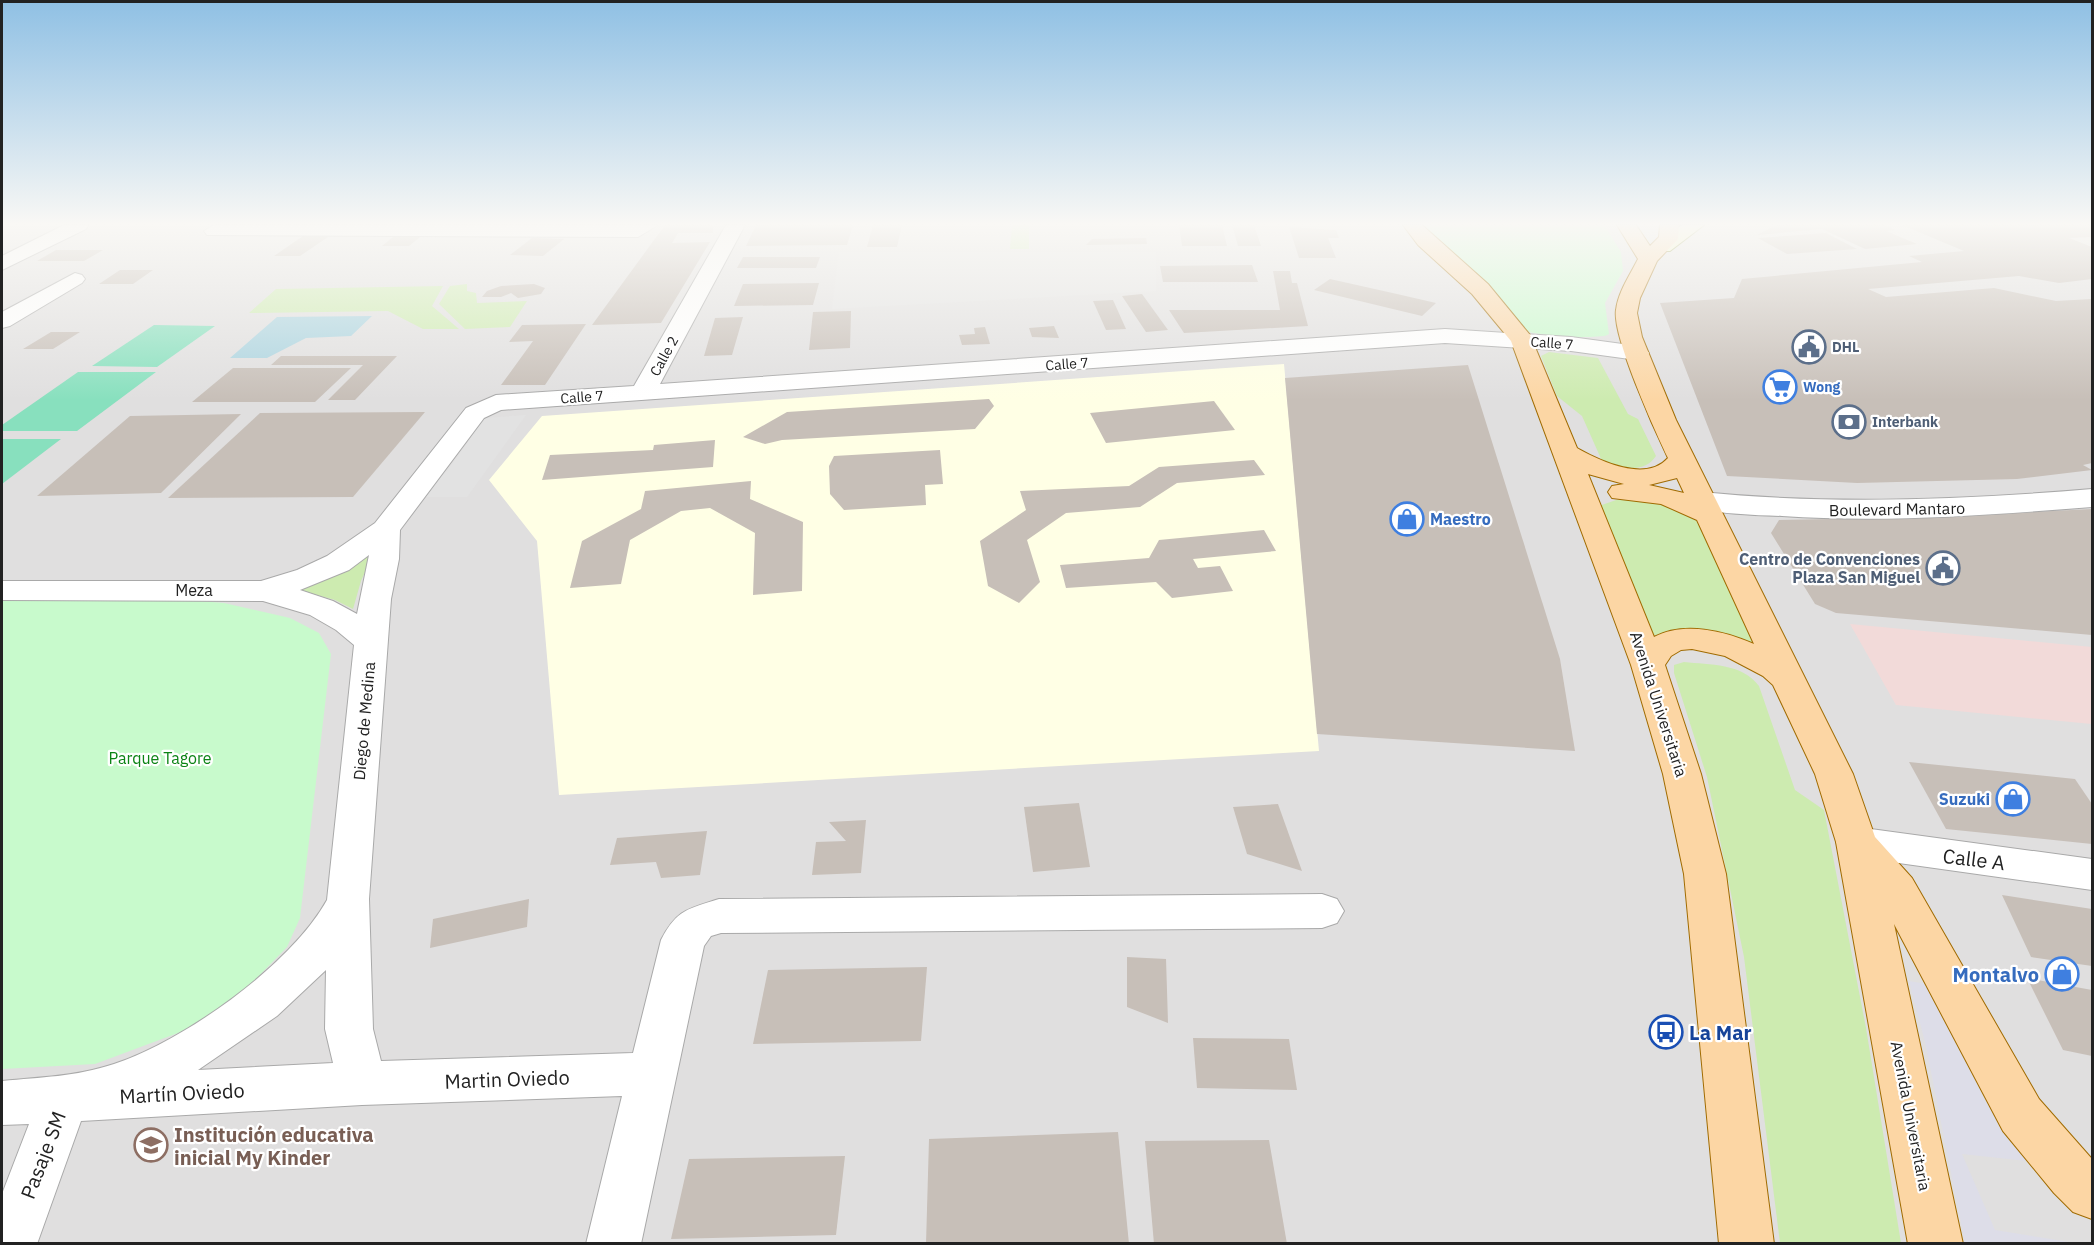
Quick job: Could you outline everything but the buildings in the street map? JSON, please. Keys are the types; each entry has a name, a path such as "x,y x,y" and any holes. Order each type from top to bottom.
{"main road":[{"name":"Avenida Universitaria","path":"1473,283 1522,340 1648,665 1682,774 1705,874 1747,1244"},
{"name":"Avenida Universitaria","path":"1639,283 1627,304 1630,337 1663,420 1834,774 1856,842 1935,1244"},
{"path":"1565,452 1594,469 1635,476 1668,472 1678,466 1682,459"},
{"path":"1587,504 1619,492 1641,492 1705,508"},
{"path":"1648,665 1655,651 1663,646 1698,640 1743,649 1770,663 1789,680"},
{"path":"1856,842 1897,889 2021,1115 2073,1176 2092,1194"}],"street":[{"path":"2,321 69,283"},
{"name":"Calle 2","path":"644,392 704,283"},
{"name":"Calle 7","path":"385,529 475,413 496,403 1445,336 1522,340 1637,353"},
{"name":"Boulevard Mantaro","path":"1705,508 1828,511 1974,508 2092,498"},
{"path":"263,591 308,577 338,563 385,529"},
{"name":"Diego de Medina","path":"362,1083 349,1029 348,900 375,599 384,559 385,529"},
{"name":"Meza","path":"2,590 263,591 291,596 332,613 356,627 371,643"},
{"name":"Calle A","path":"1856,842 2092,874"},
{"path":"64,1099 126,1082 170,1060 266,999 295,974 327,939 348,900"},
{"path":"614,1244 683,940 696,924 719,916 1322,911"},
{"name":"Martin Oviedo","path":"362,1083 651,1074"},
{"name":"Martín Oviedo","path":"2,1103 362,1083"},
{"name":"Pasaje SM","path":"9,1244 64,1099"}],"shaded area":[{"path":"2,283 2092,283 2092,1243 2,1243"},
{"path":"835,283 1156,283 1156,291 832,309"},
{"path":"1284,364 1319,751 559,795 537,541 489,480 542,416"},
{"path":"526,415 467,497 419,497 447,471 485,418"},
{"path":"1850,624 2092,647 2092,724 1896,705"},
{"path":"1909,981 1932,985 1984,1099 2037,1162 1962,1154 1995,1230 2075,1243 1965,1243 1925,1042"}],"green space":[{"path":"1480,283 1616,283 1605,303 1609,334 1604,336 1569,337 1533,333 1527,331"},
{"path":"467,284 467,291 476,293 477,303 527,301 510,327 465,329 439,304 450,286"},
{"path":"443,286 432,306 459,329 423,329 388,311 249,313 276,289"},
{"path":"154,325 215,326 157,367 92,366"},
{"path":"1549,352 1598,358 1628,414 1638,419 1656,456 1651,462 1645,466 1632,468 1602,461 1582,416 1557,396 1541,356"},
{"path":"78,372 156,372 77,431 2,431 2,425"},
{"path":"2,439 61,439 2,484"},
{"path":"1632,499 1670,504 1694,515 1756,640 1756,645 1665,633 1647,637 1599,506 1616,500"},
{"path":"373,554 361,581 353,609 335,600 292,588 331,575"},
{"name":"Parque Tagore","path":"2,600 188,600 224,603 290,618 319,633 331,654 300,918 287,947 250,985 202,1024 95,1064 2,1069"},
{"path":"1684,662 1725,666 1752,678 1759,686 1795,790 1824,810 1866,1028 1901,1243 1780,1243 1744,957 1707,777 1674,673 1674,665"}],"water":[{"path":"372,316 351,336 306,338 267,358 230,358 277,317"}],"place":[{"name":"DHL","path":"1809,347"},
{"name":"Wong","path":"1780,387"},
{"name":"Interbank","path":"1849,422"},
{"name":"Maestro","path":"1407,519"},
{"name":"Centro de Convenciones Plaza San Miguel","path":"1943,568"},
{"name":"Suzuki","path":"2013,799"},
{"name":"Montalvo","path":"2062,974"},
{"name":"La Mar","path":"1666,1032"},
{"name":"Institución educativa inicial My Kinder","path":"151,1145"}]}
